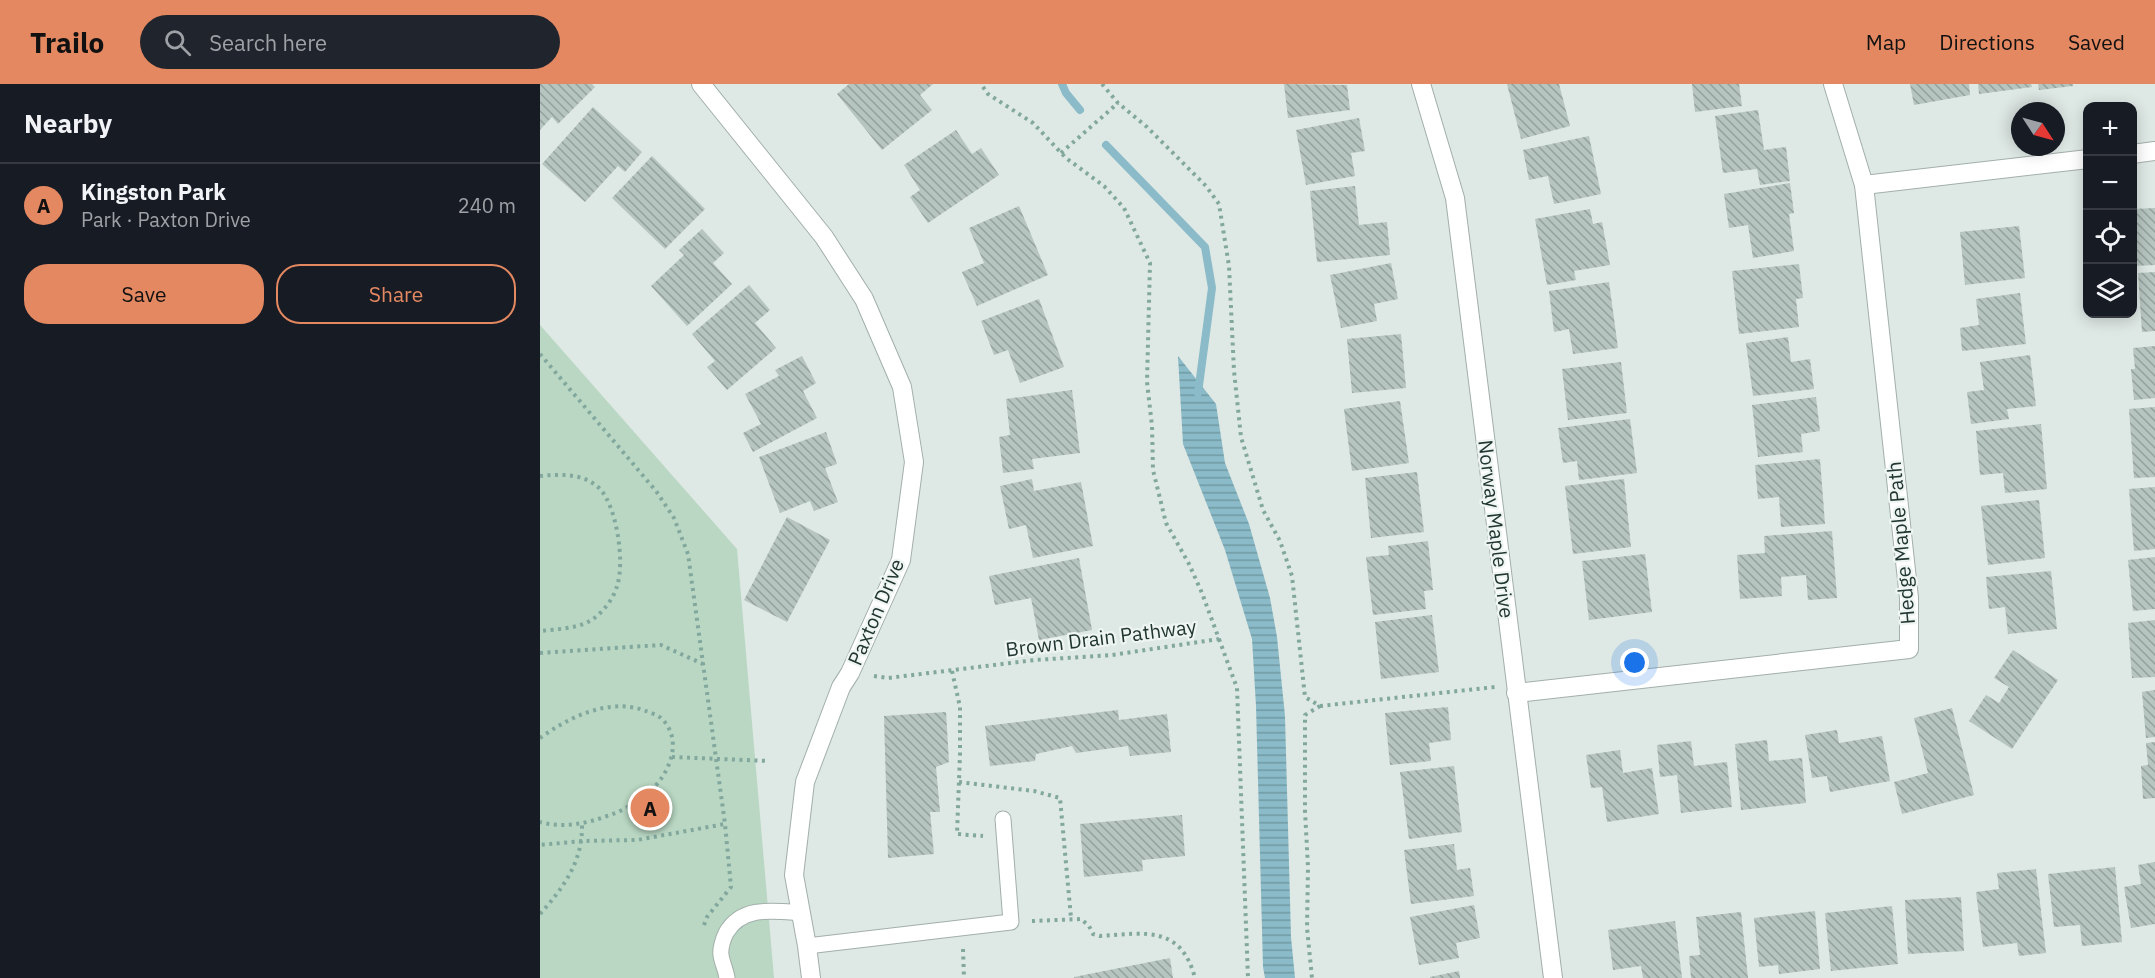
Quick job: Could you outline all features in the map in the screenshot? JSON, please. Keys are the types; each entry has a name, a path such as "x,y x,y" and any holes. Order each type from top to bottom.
{"street":[{"name":"Paxton Drive","path":"701,84 830,246 864,299 902,387 914,462 901,560 850,673 841,687 805,782 794,875 811,978"},
{"name":"Norway Maple Drive","path":"1420,84 1455,198 1553,978"},
{"name":"Hedge Maple Path","path":"1516,689 1909,649 1909,598 1864,185 1833,84"},
{"path":"2137,153 2155,151"},
{"path":"1864,185 2083,160"}],"lane":[{"path":"807,946 1011,922 1003,819"},
{"path":"727,978 720,954 723,938 731,924 744,915 766,911 802,913"}],"path":[{"name":"Brown Drain Pathway","path":"850,673 888,678 1035,660 1112,655 1219,639 1194,574 1166,523 1153,470 1152,426 1147,382 1150,263 1125,208 1104,186 1061,153 1033,123 988,94 981,84"},
{"path":"1102,84 1118,103 1147,127 1198,178 1219,204 1229,266 1234,371 1241,437 1263,510 1280,541 1292,576 1305,697 1320,706"},
{"path":"1061,153 1118,103"},
{"path":"540,354 657,491 674,518 688,554 717,760 731,887 707,917 700,934"},
{"path":"540,476 563,474 575,476 600,489 614,518 620,561 617,588 608,604 593,619 578,626 540,631"},
{"path":"1219,639 1237,688 1248,978"},
{"path":"540,653 661,645 703,664"},
{"path":"952,671 960,707 957,834 1005,838"},
{"path":"1312,978 1307,928 1305,715 1320,706 1516,689"},
{"path":"540,738 567,721 601,709 638,708 661,718 671,730 673,743 672,757 656,785 644,797 614,814 582,824 550,825 540,822"},
{"path":"672,757 768,761"},
{"path":"959,782 1034,791 1060,798 1071,918"},
{"path":"540,914 561,891 573,871 582,841 582,824"},
{"path":"540,845 582,841 637,840 725,824"},
{"path":"1011,922 1071,918 1081,919 1089,926 1093,934 1100,936 1153,934 1167,937 1185,953 1192,965 1195,978"},
{"path":"963,928 964,978"}],"green space":[{"path":"540,325 737,549 774,978 540,978"}],"water":[{"path":"1178,356 1216,404 1225,463 1249,524 1270,598 1277,637 1285,716 1291,937 1295,978 1265,978 1252,639 1225,550 1183,444"}],"building":[{"path":"540,84 592,84 595,87 558,124 552,117 540,130"},
{"path":"849,84 933,84 920,95 932,110 882,150 837,94"},
{"path":"1284,84 1347,85 1350,110 1288,118"},
{"path":"1507,84 1559,84 1570,126 1521,139"},
{"path":"1692,84 1739,84 1742,106 1695,112"},
{"path":"1910,84 1969,84 1970,95 1914,105"},
{"path":"1978,84 2031,84 2032,87 1979,94"},
{"path":"2038,84 2073,84 2073,86 2039,90"},
{"path":"593,107 642,152 625,172 618,166 585,202 542,164"},
{"path":"1758,110 1764,150 1786,147 1790,181 1760,185 1757,169 1723,173 1715,116"},
{"path":"1359,118 1365,151 1351,153 1355,176 1306,185 1296,130"},
{"path":"956,130 972,154 981,148 999,175 928,223 910,197 920,190 904,165"},
{"path":"1589,136 1601,194 1554,204 1548,176 1529,180 1523,150"},
{"path":"652,156 705,209 665,249 612,198"},
{"path":"1790,183 1794,213 1789,214 1794,251 1753,258 1748,225 1729,228 1724,194"},
{"path":"1355,186 1359,225 1387,222 1390,255 1317,262 1310,191"},
{"path":"1019,206 1048,275 977,306 962,272 984,263 969,228"},
{"path":"2155,208 2155,265 2137,266 2137,209"},
{"path":"1590,209 1593,224 1602,222 1610,265 1574,271 1576,280 1547,285 1535,219"},
{"path":"2019,226 2025,278 1965,285 1960,232"},
{"path":"702,229 724,253 713,263 732,284 687,326 651,286 684,255 679,250"},
{"path":"1391,263 1398,299 1374,304 1377,321 1341,328 1330,275"},
{"path":"1799,264 1803,298 1796,299 1799,327 1739,334 1732,271"},
{"path":"2155,272 2155,331 2142,332 2138,273"},
{"path":"1609,282 1618,348 1573,354 1569,329 1554,332 1549,291"},
{"path":"749,285 770,310 755,323 776,348 727,390 707,367 715,361 692,334"},
{"path":"2020,293 2026,344 1962,351 1960,328 1979,325 1976,299"},
{"path":"1039,299 1064,367 1020,383 1008,350 994,355 981,321"},
{"path":"1401,334 1406,388 1352,393 1347,339"},
{"path":"1788,337 1791,362 1810,359 1814,389 1753,396 1746,343"},
{"path":"2155,346 2155,398 2134,400 2131,369 2135,369 2133,348"},
{"path":"2030,355 2036,406 2007,409 2009,419 1971,424 1967,392 1984,390 1980,362"},
{"path":"802,356 816,383 803,391 817,418 753,452 743,433 761,424 745,394 779,376 775,370"},
{"path":"1621,362 1627,413 1568,420 1562,369"},
{"path":"1072,390 1080,453 1032,459 1034,469 1003,473 999,437 1010,435 1006,399"},
{"path":"1816,397 1820,431 1801,434 1803,452 1758,457 1752,405"},
{"path":"1400,401 1409,463 1352,471 1344,409"},
{"path":"2155,407 2155,477 2134,478 2129,409"},
{"path":"1630,419 1637,473 1579,480 1577,461 1563,463 1558,428"},
{"path":"2041,424 2047,489 2005,493 2003,473 1980,475 1976,431"},
{"path":"826,432 837,464 825,468 838,502 814,511 810,501 780,513 759,457"},
{"path":"1820,459 1825,524 1781,527 1779,497 1758,499 1755,465"},
{"path":"1417,472 1424,532 1371,538 1365,478"},
{"path":"1032,479 1034,491 1081,482 1093,546 1033,558 1026,525 1009,529 1000,486"},
{"path":"1624,479 1631,547 1573,554 1565,486"},
{"path":"2155,487 2155,549 2134,551 2129,489"},
{"path":"2039,500 2045,558 1988,565 1981,506"},
{"path":"787,517 830,540 787,622 744,600"},
{"path":"1832,531 1837,598 1808,600 1806,575 1781,577 1782,596 1740,599 1737,555 1765,553 1764,536"},
{"path":"1428,541 1433,590 1424,591 1426,609 1373,615 1366,557 1389,555 1388,546"},
{"path":"1645,554 1652,612 1589,620 1582,561"},
{"path":"2155,557 2155,609 2133,611 2128,560"},
{"path":"1079,558 1092,630 1039,640 1031,598 995,605 989,576"},
{"path":"2051,571 2057,629 2008,634 2005,607 1989,609 1986,577"},
{"path":"1432,615 1439,672 1381,679 1375,622"},
{"path":"2155,620 2155,677 2132,678 2128,623"},
{"path":"2013,650 2058,680 2012,749 1969,721 1986,695 1999,703 2009,687 1994,678"},
{"path":"2155,690 2155,737 2146,738 2142,692"},
{"path":"1448,707 1451,740 1429,743 1431,761 1390,765 1385,713"},
{"path":"1952,708 1974,795 1902,814 1894,782 1928,773 1914,718"},
{"path":"1118,710 1119,720 1167,714 1171,752 1130,756 1128,746 1076,753 1072,746 1036,754 1035,761 990,766 985,726"},
{"path":"946,712 949,762 936,767 940,812 930,812 934,854 888,858 884,716"},
{"path":"1837,730 1839,743 1882,736 1890,781 1830,792 1827,776 1812,778 1805,735"},
{"path":"1767,740 1769,761 1802,758 1806,803 1741,810 1735,744"},
{"path":"1691,741 1694,766 1727,762 1732,807 1681,813 1677,775 1660,777 1657,745"},
{"path":"2155,742 2155,798 2143,799 2141,766 2148,765 2146,743"},
{"path":"1620,750 1623,773 1652,768 1659,814 1607,822 1602,787 1591,788 1586,755"},
{"path":"1454,766 1462,832 1409,839 1400,772"},
{"path":"1182,815 1185,856 1142,860 1143,871 1084,877 1080,824"},
{"path":"1454,844 1457,870 1470,868 1474,896 1411,904 1404,850"},
{"path":"2155,862 2155,924 2131,928 2124,887 2141,884 2138,865"},
{"path":"2115,867 2122,942 2082,946 2080,925 2054,927 2048,874"},
{"path":"2036,869 2046,953 2019,956 2017,943 1983,947 1976,892 1999,889 1997,873"},
{"path":"1961,897 1964,951 1908,954 1905,900"},
{"path":"1474,905 1480,938 1456,943 1459,958 1419,965 1410,917"},
{"path":"1892,906 1898,964 1831,971 1825,913"},
{"path":"1815,911 1820,969 1779,974 1778,965 1759,967 1754,918"},
{"path":"1741,912 1748,978 1691,978 1689,956 1700,955 1696,917"},
{"path":"1675,921 1682,978 1643,978 1641,966 1613,970 1608,930"},
{"path":"1170,958 1173,978 1074,978 1074,977"},
{"path":"1459,971 1460,978 1430,978 1430,977"}],"waterway":[{"path":"1062,84 1066,93 1080,110"},
{"path":"1106,145 1205,247 1212,288 1198,393"}],"place":[{"name":"Kingston Park","path":"650,808"}]}
